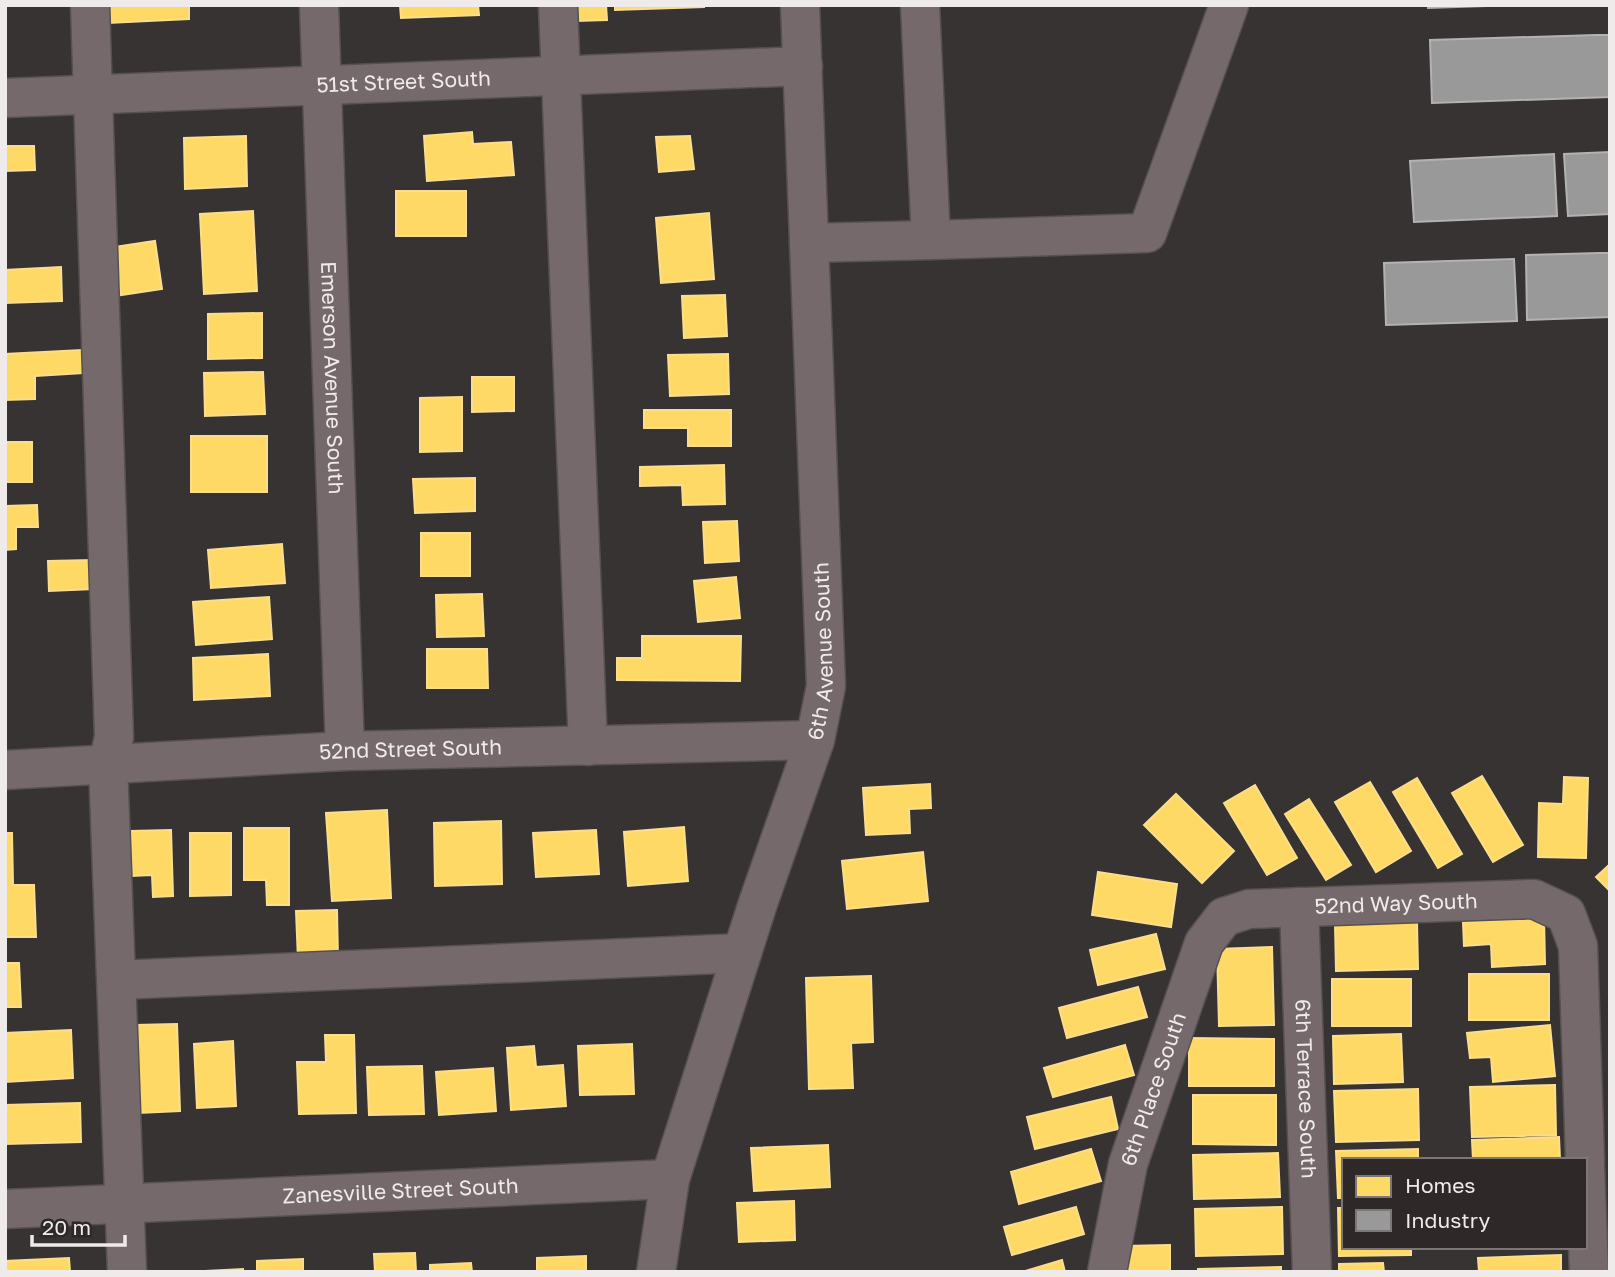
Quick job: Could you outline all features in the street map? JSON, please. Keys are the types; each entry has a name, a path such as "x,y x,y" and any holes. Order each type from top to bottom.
{"street":[{"path":"90,5 114,737 108,764 127,1272"},
{"name":"Emerson Avenue South","path":"319,5 345,751"},
{"path":"558,5 588,746"},
{"name":"6th Avenue South","path":"656,1272 670,1179 742,953 815,740 826,686 800,5"},
{"path":"920,5 930,240"},
{"path":"809,243 1147,233 1230,5"},
{"name":"51st Street South","path":"5,98 803,66"},
{"name":"52nd Street South","path":"5,770 345,751 815,740"},
{"name":"52nd Way South","path":"1224,917 1249,909 1534,899 1566,914 1578,946 1585,1158"},
{"name":"6th Terrace South","path":"1299,907 1312,1272"},
{"name":"6th Place South","path":"1107,1272 1128,1164 1204,943 1224,917"},
{"path":"117,980 742,953"},
{"name":"Zanesville Street South","path":"5,1209 670,1179"},
{"path":"1587,1219 1589,1272"}],"building: Homes":[{"path":"108,5 189,5 189,19 108,23"},
{"path":"400,5 478,5 479,15 401,18"},
{"path":"575,5 606,5 607,20 576,21"},
{"path":"615,5 704,5 704,7 615,10"},
{"path":"472,132 473,144 511,142 514,175 427,181 424,136"},
{"path":"246,136 247,186 185,189 184,138"},
{"path":"690,136 694,169 659,172 656,137"},
{"path":"5,146 34,146 35,170 5,171"},
{"path":"396,191 466,191 466,236 396,236"},
{"path":"253,211 257,291 204,294 200,214"},
{"path":"709,213 714,279 661,283 656,218"},
{"path":"155,241 162,289 121,295 114,247"},
{"path":"61,267 62,301 5,303 5,270"},
{"path":"725,295 727,336 684,338 682,296"},
{"path":"262,313 262,358 208,359 208,314"},
{"path":"82,350 83,373 35,376 35,399 5,400 5,354"},
{"path":"728,354 729,394 670,396 668,355"},
{"path":"263,372 265,414 205,416 204,373"},
{"path":"472,377 514,377 514,411 472,412"},
{"path":"462,397 462,451 420,452 420,398"},
{"path":"644,410 731,410 731,446 688,446 688,428 644,428"},
{"path":"191,436 267,436 267,492 191,492"},
{"path":"5,442 32,442 32,482 5,482"},
{"path":"724,465 725,504 683,505 682,485 640,486 640,467"},
{"path":"475,478 475,511 415,513 413,479"},
{"path":"37,505 38,527 16,527 16,549 5,550 5,506"},
{"path":"737,521 739,561 705,563 703,522"},
{"path":"421,533 470,533 470,576 421,576"},
{"path":"282,544 285,583 211,588 208,550"},
{"path":"93,560 94,589 49,591 48,561"},
{"path":"736,577 740,618 698,622 694,581"},
{"path":"482,594 484,636 437,637 436,595"},
{"path":"269,597 272,639 196,645 193,602"},
{"path":"642,636 741,636 740,681 617,680 617,658 642,658"},
{"path":"427,649 487,649 488,688 427,688"},
{"path":"268,654 270,696 194,700 193,658"},
{"path":"1482,776 1523,845 1493,862 1452,793"},
{"path":"1564,777 1588,778 1586,858 1538,857 1539,803 1563,804"},
{"path":"1417,778 1462,854 1438,868 1393,792"},
{"path":"1370,782 1411,851 1376,872 1335,802"},
{"path":"930,784 931,808 909,809 910,833 866,835 863,788"},
{"path":"1255,785 1297,858 1267,875 1224,803"},
{"path":"1176,794 1234,851 1202,883 1144,825"},
{"path":"1309,799 1351,865 1326,880 1285,814"},
{"path":"387,810 391,898 332,901 326,813"},
{"path":"501,821 502,884 435,886 434,823"},
{"path":"684,827 688,881 628,886 624,832"},
{"path":"244,828 289,828 289,905 267,905 266,880 244,880"},
{"path":"171,830 173,896 153,897 152,875 132,876 131,831"},
{"path":"596,830 599,874 536,877 533,833"},
{"path":"5,833 12,833 13,885 34,885 36,937 5,937"},
{"path":"190,833 231,833 231,895 190,896"},
{"path":"923,852 928,901 847,909 842,861"},
{"path":"1610,864 1610,891 1596,877"},
{"path":"1098,872 1177,884 1171,927 1092,915"},
{"path":"337,910 338,959 298,960 296,911"},
{"path":"1544,918 1545,964 1492,967 1491,944 1464,946 1463,922"},
{"path":"1417,922 1418,969 1336,971 1335,924"},
{"path":"1156,934 1165,969 1098,985 1090,950"},
{"path":"1272,947 1274,1025 1219,1026 1217,949"},
{"path":"5,963 19,963 21,1007 5,1007"},
{"path":"1469,974 1549,974 1549,1020 1469,1020"},
{"path":"871,976 873,1042 851,1043 853,1088 809,1089 806,978"},
{"path":"1332,979 1411,979 1411,1026 1332,1026"},
{"path":"1138,987 1147,1017 1067,1038 1059,1008"},
{"path":"177,1024 180,1111 138,1113 135,1025"},
{"path":"1550,1025 1555,1076 1493,1082 1491,1057 1470,1058 1467,1033"},
{"path":"71,1030 73,1078 5,1082 5,1033"},
{"path":"1401,1034 1403,1082 1334,1084 1333,1036"},
{"path":"325,1035 354,1035 356,1113 299,1114 297,1062 326,1062"},
{"path":"1189,1038 1274,1039 1274,1086 1189,1086"},
{"path":"233,1041 236,1106 197,1108 194,1044"},
{"path":"632,1044 634,1094 580,1095 578,1046"},
{"path":"1125,1045 1134,1075 1053,1097 1044,1068"},
{"path":"534,1046 536,1067 563,1065 566,1106 511,1110 507,1048"},
{"path":"422,1066 424,1114 369,1115 367,1067"},
{"path":"493,1068 496,1111 439,1115 436,1072"},
{"path":"1555,1085 1556,1135 1472,1137 1470,1087"},
{"path":"1418,1089 1419,1140 1336,1142 1334,1091"},
{"path":"1193,1095 1276,1095 1276,1145 1193,1144"},
{"path":"1111,1097 1118,1129 1035,1149 1027,1117"},
{"path":"80,1103 81,1142 5,1144 5,1105"},
{"path":"1559,1137 1560,1158 1473,1158 1472,1140"},
{"path":"828,1145 830,1187 754,1191 751,1148"},
{"path":"1091,1149 1101,1181 1019,1204 1011,1172"},
{"path":"1418,1149 1418,1158 1342,1158 1342,1198 1338,1198 1336,1151"},
{"path":"1278,1153 1280,1197 1194,1199 1193,1155"},
{"path":"794,1201 795,1240 739,1242 737,1203"},
{"path":"1076,1207 1084,1234 1012,1255 1004,1227"},
{"path":"1282,1207 1283,1254 1196,1256 1195,1209"},
{"path":"1338,1208 1342,1208 1342,1249 1411,1249 1411,1255 1339,1256"},
{"path":"1170,1245 1170,1272 1123,1272 1123,1246"},
{"path":"415,1253 416,1272 375,1272 374,1254"},
{"path":"1561,1255 1561,1272 1479,1272 1478,1258"},
{"path":"586,1256 586,1272 537,1272 537,1258"},
{"path":"69,1258 70,1272 5,1272 5,1261"},
{"path":"303,1259 303,1272 257,1272 257,1261"},
{"path":"1062,1260 1065,1272 1022,1272"},
{"path":"471,1263 472,1272 430,1272 430,1265"},
{"path":"1383,1263 1384,1272 1339,1272 1339,1264"},
{"path":"1281,1267 1281,1272 1198,1272 1198,1269"},
{"path":"243,1269 243,1272 185,1272"}],"building: Industry":[{"path":"1428,5 1517,5 1428,8"},
{"path":"1610,35 1610,97 1432,103 1430,40"},
{"path":"1610,152 1610,214 1568,216 1564,154"},
{"path":"1554,154 1557,216 1414,222 1410,161"},
{"path":"1610,253 1610,317 1527,320 1526,255"},
{"path":"1514,259 1517,321 1386,325 1384,263"}]}
